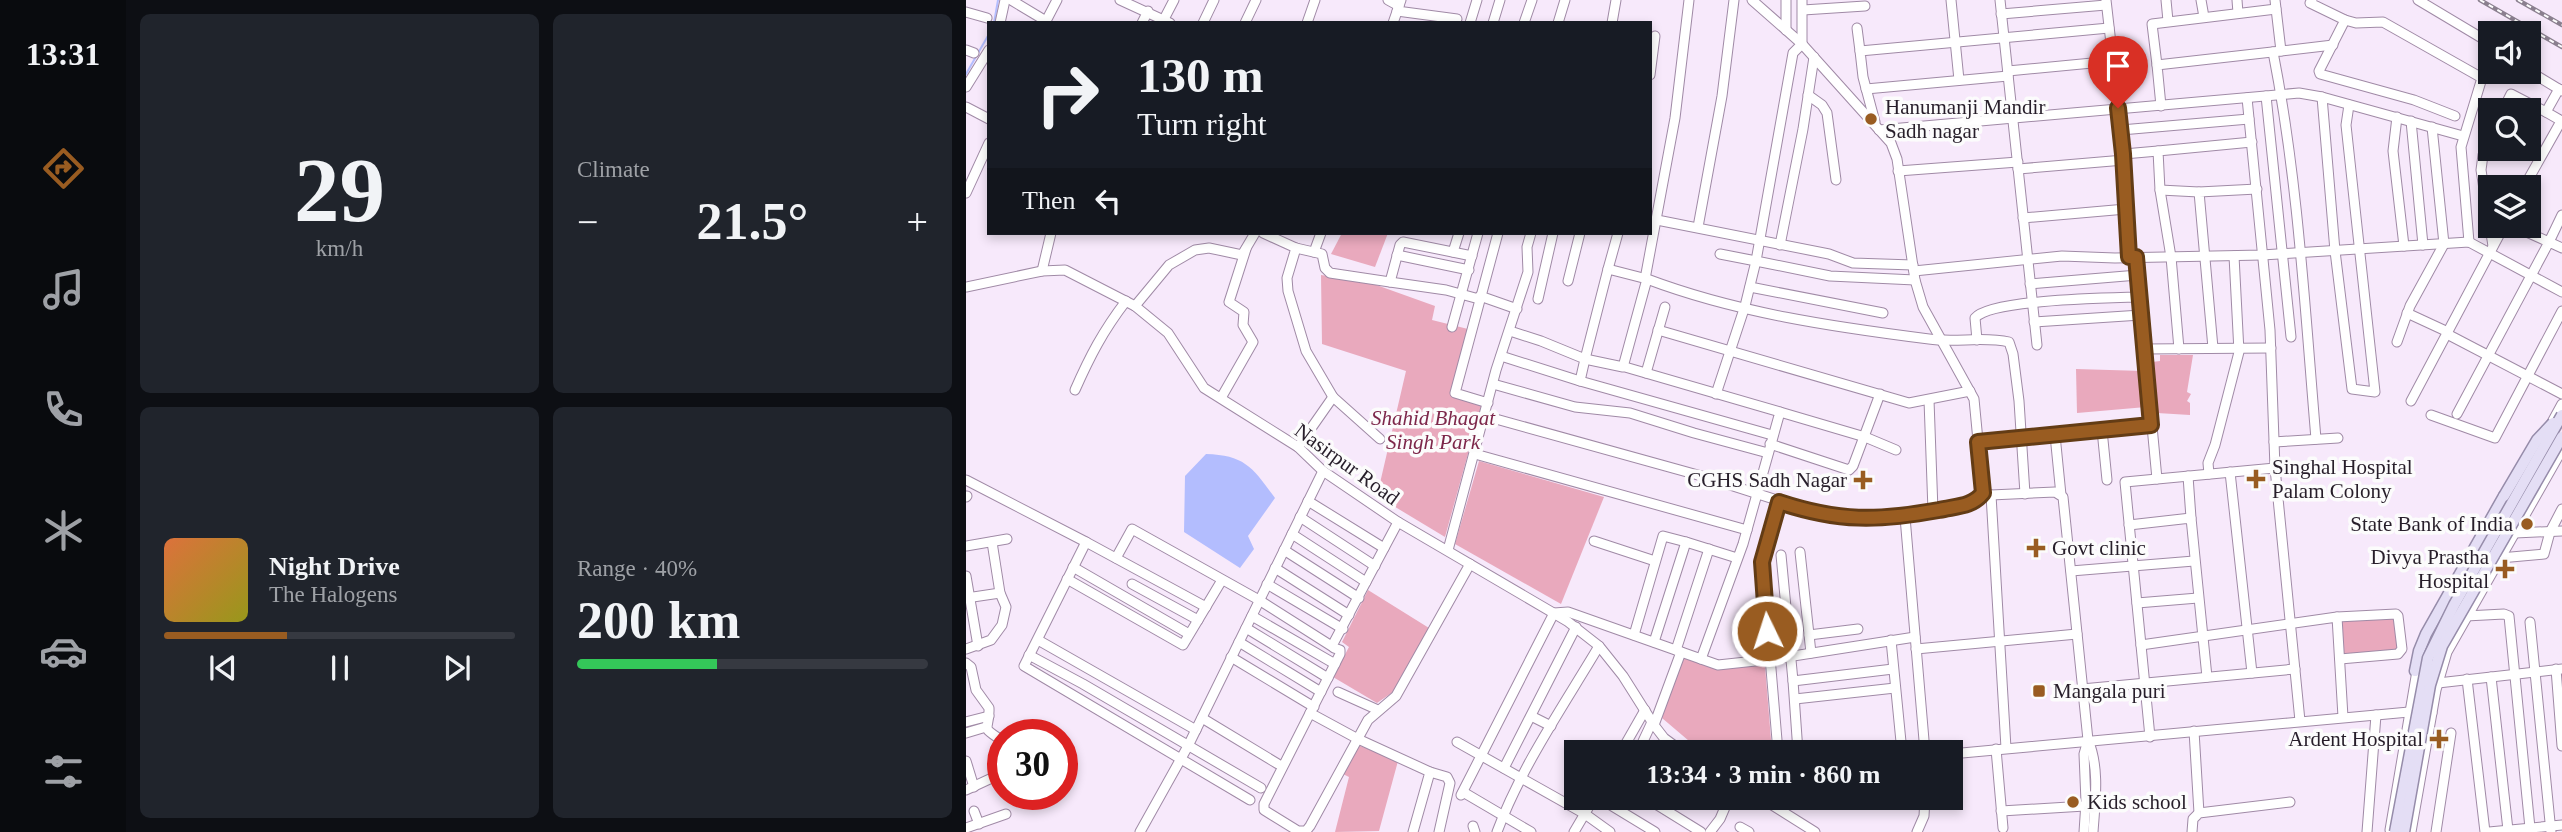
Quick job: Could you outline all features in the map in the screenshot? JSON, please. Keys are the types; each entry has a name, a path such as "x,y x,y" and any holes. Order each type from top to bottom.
{"main road":[{"path":"2415,671 2419,651 2427,634 2504,496 2537,440 2562,414"},
{"path":"2393,832 2428,658 2454,605 2562,414"},
{"path":"2403,832 2430,685 2442,646 2562,437"}],"street":[{"path":"1000,21 1005,0"},
{"path":"1011,0 1044,21"},
{"path":"1046,21 1057,0"},
{"path":"1165,21 1174,0"},
{"path":"1204,21 1214,0"},
{"path":"1246,21 1256,0"},
{"path":"1308,21 1315,0"},
{"path":"1388,0 1430,19 1457,19"},
{"path":"1471,21 1477,0"},
{"path":"1494,21 1500,0"},
{"path":"1525,21 1532,0"},
{"path":"1559,21 1565,0"},
{"path":"1612,21 1616,0"},
{"path":"1623,367 1646,279 1657,220 1675,118 1689,0"},
{"path":"1698,227 1722,96 1734,0"},
{"path":"1752,0 1765,5 1891,144 1898,171 1914,272 1925,314 1970,391 1975,406 2001,641 2003,828"},
{"path":"1786,0 1786,30"},
{"path":"1951,0 1959,80"},
{"path":"2000,0 2037,345"},
{"path":"2166,0 2168,21"},
{"path":"2202,0 2204,17"},
{"path":"2237,0 2238,13"},
{"path":"2312,0 2311,3 2345,20 2356,23 2384,23 2482,78 2463,136 2461,161 2469,242"},
{"path":"2418,0 2478,36"},
{"path":"1125,1 1163,21"},
{"path":"2001,14 2106,2 2124,157 2126,209 2138,275 2157,479"},
{"path":"1716,394 1745,307 1756,261 1793,53 1802,44 1803,5 1858,4"},
{"path":"2161,106 2151,25 2238,13 2275,4 2277,52 2300,253 2316,439"},
{"path":"1143,21 1148,11"},
{"path":"966,12 987,18"},
{"path":"2345,20 2319,71 2322,75 2414,100 2455,116"},
{"path":"1857,28 1861,69 1878,128"},
{"path":"1860,51 2109,28"},
{"path":"1652,58 1655,36"},
{"path":"2157,65 2333,45"},
{"path":"966,88 987,53"},
{"path":"1780,245 1814,57"},
{"path":"1866,89 2113,61"},
{"path":"2541,78 2561,90 2546,112"},
{"path":"1808,94 1826,109 1836,180"},
{"path":"1878,128 2305,94 2463,136"},
{"path":"2266,96 2291,337"},
{"path":"2322,97 2335,251 2352,389 2375,392 2346,125 2349,105"},
{"path":"2247,98 2271,348 2275,468 2300,721"},
{"path":"966,107 987,118"},
{"path":"2531,175 2561,123 2541,109"},
{"path":"2397,117 2393,151 2404,246"},
{"path":"2120,130 2249,119"},
{"path":"2411,121 2423,245"},
{"path":"2397,342 2407,313 2444,243 2432,127"},
{"path":"1898,171 2124,157 2158,150 2252,142"},
{"path":"2158,150 2160,190 2171,257 2179,349"},
{"path":"966,193 986,158"},
{"path":"2482,161 2491,250"},
{"path":"2160,190 2199,192 2257,189"},
{"path":"2199,192 2213,348"},
{"path":"2023,218 2126,209"},
{"path":"2457,414 2490,356 2562,215"},
{"path":"1657,220 1833,255 1853,263 1914,272"},
{"path":"1042,271 1051,235"},
{"path":"1075,390 1105,328 1168,265 1195,250 1209,248 1242,254 1254,235"},
{"path":"1267,235 1323,256 1326,271 1461,294 1517,309"},
{"path":"1314,252 1320,235"},
{"path":"1453,252 1458,235"},
{"path":"1452,327 1477,235"},
{"path":"1488,403 1455,393 1497,235"},
{"path":"1448,551 1493,384 1529,266 1527,252 1531,235"},
{"path":"1538,299 1553,235"},
{"path":"1568,281 1580,235"},
{"path":"1580,381 1617,235"},
{"path":"2412,401 2498,238"},
{"path":"2540,238 2562,248"},
{"path":"1390,282 1403,242 1472,256"},
{"path":"1720,254 1830,276 1914,272 2067,256 2234,256 2469,242 2491,250 2562,292"},
{"path":"1296,248 1287,278 1290,303 1306,351 1333,397 1380,439"},
{"path":"1220,398 1253,342 1243,325 1244,312 1229,302 1246,249"},
{"path":"1397,255 1469,270"},
{"path":"2209,474 2208,463 2239,348 2234,256"},
{"name":"Nasirpur Road","path":"966,287 1056,269 1075,273 1131,304 1168,332 1198,380 1220,398 1298,447 1323,471 1398,522 1576,627 1599,646 1667,740"},
{"path":"1608,269 1817,324 1941,341 2002,341 2010,344 2017,380 2025,494"},
{"path":"2030,284 2138,275"},
{"path":"1750,287 1883,313"},
{"path":"1977,340 1975,322 1977,315 1983,311 2032,302 2139,297"},
{"path":"1646,373 1665,307"},
{"path":"2431,415 2495,438 2562,311"},
{"path":"2407,313 2562,394"},
{"path":"2034,322 2141,315"},
{"path":"1658,330 1909,403 1970,391"},
{"path":"1510,331 1585,359 1646,373 1780,412 1865,437 1896,450"},
{"path":"2144,349 2271,348"},
{"path":"1501,356 1849,470 1865,437 1880,394"},
{"path":"1493,384 1575,407 1630,413 1694,433 1770,444"},
{"path":"1298,447 1333,397"},
{"path":"1929,400 1933,511"},
{"path":"2393,832 2415,671 2429,636 2562,404"},
{"path":"1702,659 1747,530 1780,412"},
{"path":"1485,416 1705,477 1779,502 1836,517 1905,517 1973,503 1985,491 2025,494 2055,492 2062,495"},
{"path":"1978,442 2151,425"},
{"path":"2102,430 2107,480"},
{"path":"2055,435 2088,740 2094,758 2093,832"},
{"path":"2274,442 2339,438"},
{"path":"2411,832 2438,683 2447,652 2562,450"},
{"path":"1475,454 1747,530"},
{"path":"2150,737 2125,482 2275,468"},
{"path":"1140,832 1188,746 1323,471"},
{"path":"2230,472 2252,673"},
{"path":"2188,476 2207,677"},
{"path":"966,480 1206,607"},
{"path":"1308,501 1384,548"},
{"path":"1777,740 1762,562 1779,502"},
{"path":"2500,558 2544,554 2550,532 2562,509"},
{"path":"1300,517 1375,566"},
{"path":"1905,517 1924,740"},
{"path":"2129,525 2191,518"},
{"path":"1333,646 1398,522"},
{"path":"1116,558 1132,529 1259,600 1340,652 1263,807 1298,831 1306,831 1310,827 1368,720 1396,696 1470,564"},
{"path":"2515,533 2562,531"},
{"path":"1292,534 1367,582"},
{"path":"1634,635 1664,536 1737,558"},
{"path":"966,546 1007,539"},
{"path":"1594,541 1655,561"},
{"path":"1654,642 1686,541"},
{"path":"966,649 991,640 1002,625 1006,607 1000,593 992,542"},
{"path":"1086,542 1024,668 1250,800"},
{"path":"1644,740 1679,651 1709,549"},
{"path":"1284,550 1359,598"},
{"path":"1800,552 1811,653"},
{"path":"1781,555 1797,740"},
{"path":"2071,571 2194,561"},
{"path":"1073,568 1189,634"},
{"path":"1275,568 1349,615"},
{"path":"966,576 978,646"},
{"path":"1067,579 1183,645 1222,580"},
{"path":"1132,584 1198,620"},
{"path":"1267,584 1343,629"},
{"path":"968,598 1000,593"},
{"path":"2137,603 2198,598"},
{"path":"1531,832 1462,793 1555,613 1568,612 1718,665 1915,637"},
{"path":"1252,616 1335,664"},
{"path":"2141,645 2337,617 2398,616 2402,649 2398,654 2340,659"},
{"path":"2466,616 2509,616 2530,828"},
{"path":"2337,617 2343,718"},
{"path":"2530,622 2551,829"},
{"path":"1504,768 1576,627"},
{"path":"1246,628 1328,678"},
{"path":"1809,635 1858,629"},
{"path":"1916,649 2077,634"},
{"path":"1038,640 1196,730"},
{"path":"1891,640 1901,740"},
{"path":"1239,642 1321,692"},
{"path":"1497,832 1551,726 1599,646"},
{"path":"1029,655 1261,788"},
{"path":"1231,657 1358,739 1447,777 1450,783 1439,832"},
{"path":"966,663 971,667 977,694 988,705 987,732"},
{"path":"1793,681 1893,669"},
{"path":"2082,689 2295,669"},
{"path":"2438,683 2559,669 2562,746"},
{"path":"2491,677 2506,831"},
{"path":"2467,679 2487,832 2551,829 2562,825"},
{"path":"1795,699 1895,688"},
{"path":"1338,692 1378,710"},
{"path":"1628,740 1645,710"},
{"path":"1963,753 2300,721 2409,712 2432,713"},
{"path":"2367,832 2376,715"},
{"path":"966,722 989,716"},
{"path":"1531,716 1551,726"},
{"path":"1202,718 1278,764"},
{"path":"966,733 986,727"},
{"path":"2194,731 2199,813"},
{"path":"2436,832 2451,733"},
{"path":"2084,832 2084,754 2088,740"},
{"path":"1457,742 1585,814 1610,832"},
{"path":"966,761 970,788 987,781"},
{"path":"1413,832 1430,772"},
{"path":"2192,832 2193,819 2199,813 2290,802"},
{"path":"2001,811 2085,806"},
{"path":"1574,832 1588,810"},
{"path":"1617,810 1655,832"},
{"path":"1666,810 1702,832"},
{"path":"1710,832 1724,810"},
{"path":"1780,810 1815,832"},
{"path":"1917,832 1924,810"},
{"path":"974,811 979,824"},
{"path":"966,828 1006,814"},
{"path":"1792,832 1797,821"}],"green space":[{"path":"1341,235 1387,235 1375,267 1331,254"},
{"name":"Shahid Bhagat Singh Park","path":"1321,275 1368,282 1435,306 1432,320 1468,329 1451,393 1482,403 1445,537 1377,496 1406,371 1322,344"},
{"path":"2160,355 2193,355 2187,392 2191,394 2187,401 2190,403 2190,415 2157,413 2152,362 2160,361"},
{"path":"2076,369 2143,371 2146,407 2077,413"},
{"name":"Shahid Bhagat Singh Park","path":"1479,461 1604,497 1561,604 1455,544"},
{"path":"1368,590 1429,628 1393,692 1377,703 1333,677 1349,647 1342,642"},
{"path":"2394,615 2399,652 2341,657 2340,620"},
{"path":"1682,656 1718,667 1765,666 1771,740 1688,740 1662,718"},
{"path":"1358,745 1398,761 1379,831 1335,832 1349,777 1343,774"}],"water":[{"path":"1206,454 1230,457 1247,465 1275,498 1248,536 1254,549 1240,568 1184,532 1185,476"}],"waterway":[{"path":"994,21 998,0"},
{"path":"966,74 987,37"}],"railway":[{"path":"2480,0 2562,47"},
{"path":"2518,0 2562,25"}],"place":[{"name":"Hanumanji Mandir Sadh nagar","path":"1871,119"},
{"name":"Singhal Hospital Palam Colony","path":"2256,479"},
{"name":"CGHS Sadh Nagar","path":"1863,480"},
{"name":"State Bank of India","path":"2527,524"},
{"name":"Govt clinic","path":"2036,548"},
{"name":"Divya Prastha Hospital","path":"2505,569"},
{"name":"Mangala puri","path":"2039,691"},
{"name":"Ardent Hospital","path":"2439,739"},
{"name":"Kids school","path":"2073,802"}],"route":[{"path":"1767,631 1762,562 1779,502 1824,515 1865,519 1905,517 1973,503 1983,493 1978,442 2151,425 2136,257 2129,257 2118,108"}]}
